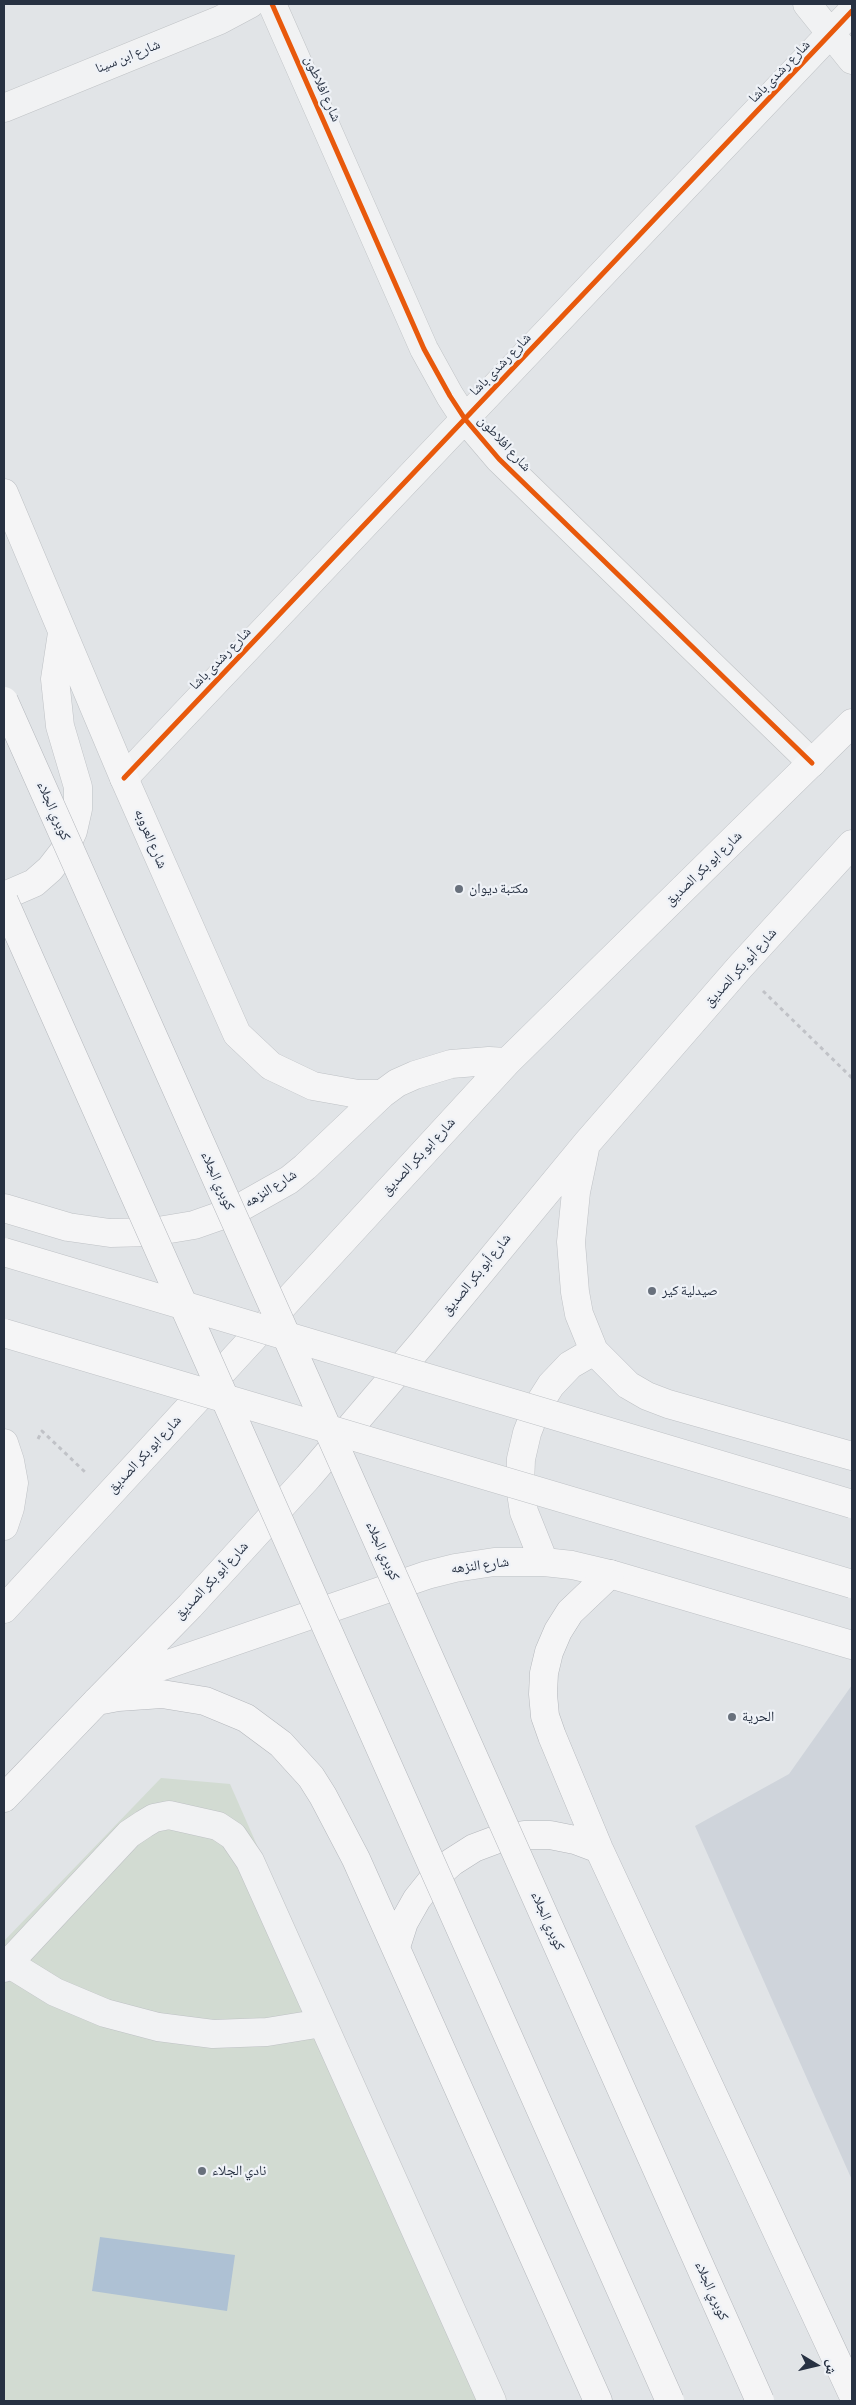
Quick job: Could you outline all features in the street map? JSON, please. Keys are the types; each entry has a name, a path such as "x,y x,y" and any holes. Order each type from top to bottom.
{"main road":[{"name":"شارع العروبه","path":"4,493 124,778 237,1034 271,1066 299,1080 335,1092 382,1094"},
{"path":"4,896 34,883 50,869 64,851 73,831 78,809 78,787 60,726 55,679 62,633"},
{"name":"كوبري الجلاء","path":"4,702 760,2401"},
{"name":"شارع ابو بكر الصديق","path":"4,1609 507,1062 852,723"},
{"name":"شارع أبو بكر الصديق","path":"96,1701 269,1521 346,1433 587,1143 739,968 852,844"},
{"path":"4,901 670,2401"},
{"name":"شارع النزهه","path":"4,1208 68,1227 110,1233 152,1232 207,1220 253,1202 289,1180 306,1167 382,1094 415,1075 451,1064 489,1060 507,1062"},
{"path":"587,1143 576,1192 572,1242 575,1292 579,1314 594,1351 628,1385 647,1396 668,1404 852,1456"},
{"path":"4,1252 852,1504"},
{"path":"4,1333 852,1584"},
{"path":"544,1562 524,1512 520,1486 521,1459 527,1433 537,1408 551,1385 570,1365 594,1351"},
{"path":"4,1443 10,1461 14,1484 10,1508 4,1526"},
{"name":"شارع النزهه","path":"116,1682 446,1570 494,1562 544,1562 572,1565 610,1574 852,1645"},
{"path":"610,1574 570,1612 558,1631 549,1652 543,1694 545,1716 599,1849 852,2393"},
{"path":"4,1798 96,1701 140,1694 184,1697 205,1701 246,1718 281,1744 311,1777 335,1816 396,1947 598,2401"},
{"path":"396,1947 404,1922 417,1899 433,1879 452,1862 474,1848 498,1839 524,1835 550,1835 575,1840 599,1849"}],"street":[{"name":"شارع ابن سينا","path":"4,108 220,20 250,4"},
{"name":"شارع افلاطون","path":"272,4 424,349 465,419 500,459 812,763"},
{"path":"807,4 852,60"},
{"name":"شارع رشدى باشا","path":"124,778 852,11"},
{"path":"322,2023 267,2032 213,2034 158,2027 106,2013 55,1992 6,1965 129,1834 154,1818 169,1815 218,1826 232,1836 242,1847 250,1861 492,2401"}],"path":[{"path":"739,968 852,1078"},
{"path":"14,1484 42,1431 108,1496"}],"shaded area":[{"path":"852,1685 852,2180 695,1826 789,1774"},
{"name":"نادي الجلاء","path":"161,1778 230,1784 502,2401 4,2401 4,1941"}],"water":[{"path":"100,2237 235,2255 227,2311 92,2291"}],"cycle path":[{"path":"272,4 424,349 465,419 499,459 812,763"},
{"path":"124,778 852,11"}],"place":[{"name":"مكتبة ديوان","path":"459,889"},
{"name":"صيدلية كير","path":"652,1291"},
{"name":"الحرية","path":"732,1717"},
{"name":"نادي الجلاء","path":"202,2171"}]}
